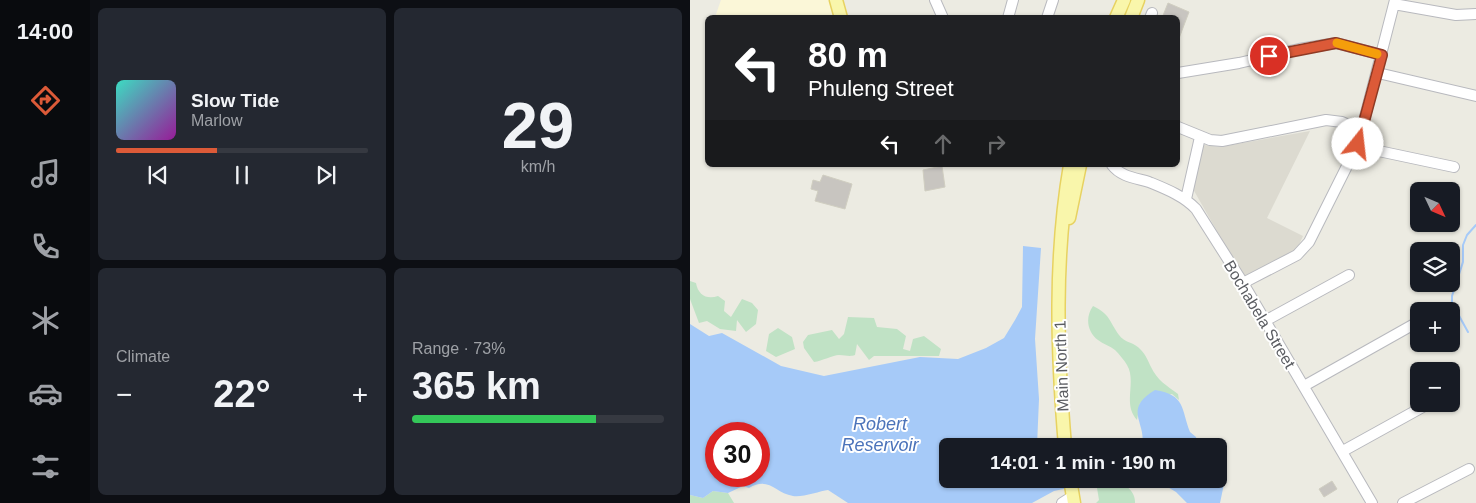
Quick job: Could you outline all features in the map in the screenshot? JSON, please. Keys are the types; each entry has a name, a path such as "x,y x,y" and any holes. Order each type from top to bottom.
{"main road":[{"path":"836,0 840,15"},
{"path":"1117,15 1124,0"},
{"path":"1132,15 1138,0"},
{"name":"Main North 1","path":"1064,438 1058,366 1059,249 1070,167"},
{"name":"Main North 1","path":"1059,285 1080,167"}],"street":[{"path":"934,0 942,15"},
{"path":"1009,15 1013,0"},
{"path":"1048,15 1052,0"},
{"path":"1243,283 1304,249 1358,144 1395,2 1456,15 1476,14"},
{"path":"1180,73 1239,64 1299,49 1336,43 1382,55"},
{"path":"1378,73 1476,96"},
{"path":"1180,128 1200,137 1222,142 1333,120 1362,131"},
{"path":"1186,198 1200,137"},
{"path":"1358,144 1374,150 1454,167"},
{"name":"Bochabela Street","path":"1115,167 1126,176 1149,182 1186,198 1196,209 1243,283 1372,503"},
{"path":"1265,320 1349,275"},
{"path":"1304,386 1410,326"},
{"path":"1343,451 1414,412"},
{"path":"1403,503 1469,469"}],"shaded area":[{"path":"721,0 829,0 833,15 716,15"},
{"path":"1310,131 1267,218 1303,236 1297,249 1243,277 1193,189 1201,150 1204,145 1220,147"}],"green space":[{"path":"690,281 696,283 699,291 704,296 718,296 725,301 724,311 731,317 742,299 752,303 758,310 756,324 746,332 737,320 736,331 720,329 707,321 699,323 690,299"},
{"path":"1093,306 1106,315 1121,338 1136,345 1141,350 1156,376 1178,394 1179,400 1172,394 1140,403 1137,420 1131,407 1131,379 1127,365 1115,350 1094,337 1089,329 1088,319"},
{"path":"848,317 874,318 877,327 897,329 906,336 903,349 910,351 913,339 924,336 941,349 939,356 874,356 869,360 857,344 855,355 837,355 814,362 804,348 803,342 808,335 832,330 839,339 844,334"},
{"path":"778,328 792,337 795,349 776,357 766,351 769,334"},
{"path":"1097,488 1128,488 1133,493 1135,503 1096,503 1099,500"},
{"path":"713,491 728,493 734,503 690,503 690,495 703,498"}],"water":[{"name":"Robert Reservoir","path":"1023,246 1041,248 1035,339 1039,399 1037,438 939,438 939,488 1068,488 1054,491 1032,503 848,503 828,490 796,496 787,494 770,485 770,422 705,422 705,487 741,487 728,493 713,491 703,498 690,495 690,324 709,336 722,333 781,366 824,376 920,357 958,359 986,348 1004,338 1022,307"},
{"path":"1155,390 1165,392 1177,399 1181,404 1190,432 1196,438 1143,438 1138,410 1145,397"},
{"path":"1169,488 1223,488 1220,503 1187,503"}],"building":[{"path":"1168,3 1189,12 1180,36 1180,15 1163,15"},
{"path":"942,167 945,187 925,191 923,170"},
{"path":"823,175 852,184 845,209 815,201 818,191 811,189 813,180 820,182"},
{"path":"1332,481 1337,489 1324,497 1319,489"}],"waterway":[{"path":"1468,332 1452,303 1452,296 1463,262 1463,245 1467,235 1476,225"}],"slow traffic":[{"path":"1337,43 1377,54"}],"route":[{"path":"1269,56 1336,43 1382,55 1358,144"}]}
